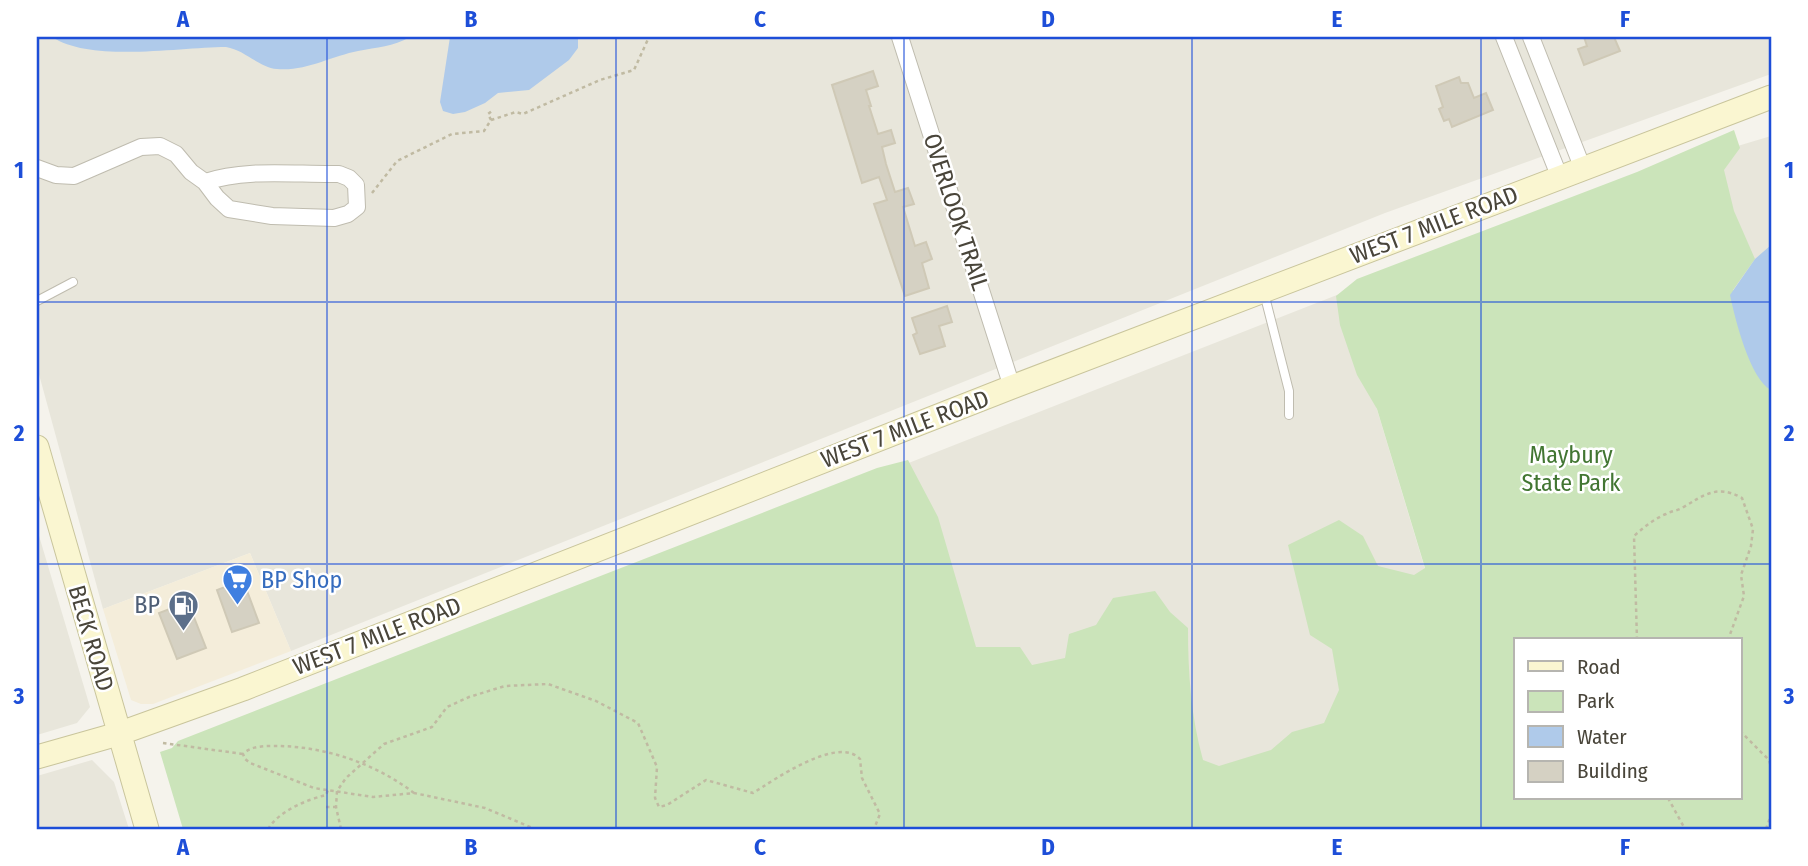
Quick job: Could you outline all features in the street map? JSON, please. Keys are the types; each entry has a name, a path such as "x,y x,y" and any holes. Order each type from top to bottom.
{"street":[{"name":"OVERLOOK TRAIL","path":"900,37 1012,387"},
{"path":"1504,37 1560,178"},
{"path":"1531,37 1583,169"},
{"name":"WEST 7 MILE ROAD","path":"37,757 118,734 237,691 1012,387 1771,97"},
{"path":"37,168 56,175 74,176 141,147 160,146 176,154 191,173 205,182 229,209 272,216 334,218 348,214 357,207 356,185 339,174 242,175 219,177 205,182"},
{"name":"BECK ROAD","path":"37,447 147,829"}],"lane":[{"path":"37,301 72,282"},
{"path":"1263,290 1289,391 1289,415"}],"path":[{"path":"381,182 397,161 452,134 484,131 491,120 516,112 523,114 600,80 634,70 649,37"},
{"path":"491,120 488,114 492,111"},
{"path":"1637,638 1634,536 1648,523 1680,509 1696,498 1716,491 1732,492 1742,499 1753,529 1751,546 1741,575 1744,596 1729,638"},
{"path":"341,829 336,807 337,792 346,778 384,744 432,727 447,708 496,687 548,684 596,701 638,723 657,767 655,798 659,807 667,805 706,780 753,793 824,754 851,753 860,759 862,778 880,814 874,829"},
{"path":"1742,734 1769,760 1771,767"},
{"path":"163,743 243,754 251,748 288,746 338,754 398,781 414,793"},
{"path":"243,754 244,760 250,764 314,788 373,797 414,793 485,808 535,829"},
{"path":"268,829 293,807 326,795 328,790"},
{"path":"1669,800 1685,829"},
{"path":"326,807 336,807"},
{"path":"1766,829 1771,815"}],"shaded area":[{"path":"37,37 1771,37 1771,74 1385,213 291,651 250,553 103,609 37,367"},
{"path":"1771,136 1771,341 1641,175"},
{"path":"1342,293 1480,752 976,829 873,477"},
{"path":"37,529 90,707 77,723 37,735"},
{"path":"250,553 291,651 153,704 141,704 131,700 103,609"},
{"path":"92,760 114,782 129,829 37,829 37,776"}],"green space":[{"name":"Maybury State Park","path":"1734,130 1740,148 1724,170 1734,211 1755,259 1733,290 1771,341 1771,829 183,829 160,752 172,748 178,741 877,468 908,460 938,517 976,647 1020,647 1032,665 1065,658 1069,634 1096,625 1113,598 1155,591 1170,612 1188,628 1191,695 1203,760 1219,766 1271,750 1292,732 1324,723 1339,690 1332,649 1310,635 1288,545 1339,520 1363,536 1378,566 1414,575 1425,568 1377,409 1357,375 1340,325 1336,296 1357,279 1637,172"}],"water":[{"path":"52,37 410,37 391,45 348,53 308,66 277,69 226,47 112,52 69,45"},
{"path":"450,37 578,37 578,48 569,60 529,90 498,93 485,103 453,114 443,111 440,102"},
{"path":"1771,245 1771,390 1763,384 1750,361 1730,295 1755,259"}],"building":[{"path":"1584,37 1614,37 1620,51 1584,65 1578,49 1587,46"},
{"path":"873,71 878,86 866,90 869,106 878,134 891,130 895,143 882,147 886,164 895,192 908,188 914,204 903,207 915,246 926,242 932,259 922,263 929,288 905,296 874,204 887,200 879,177 862,183 832,85"},
{"path":"1459,77 1461,83 1468,83 1474,98 1486,93 1493,110 1452,127 1449,119 1444,121 1439,109 1443,107 1436,86"},
{"path":"947,306 952,322 939,326 945,346 920,354 913,335 917,333 912,318"},
{"path":"243,580 259,623 232,632 217,590"},
{"path":"188,602 206,648 177,659 159,613"}],"place":[{"name":"BP Shop","path":"238,607"},
{"name":"BP","path":"183,632"}]}
